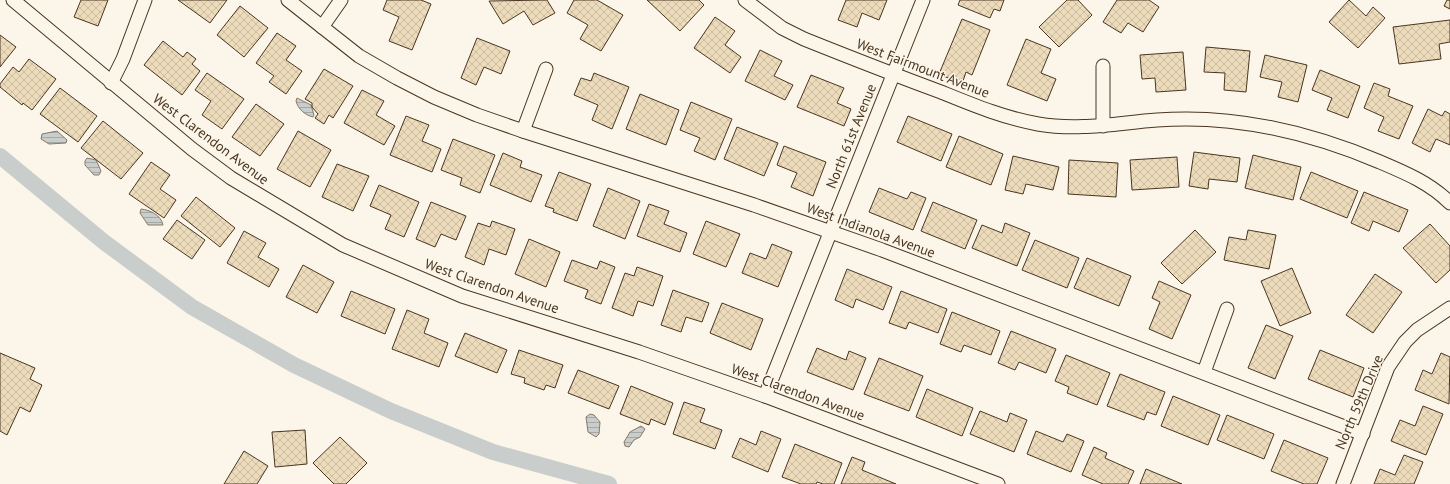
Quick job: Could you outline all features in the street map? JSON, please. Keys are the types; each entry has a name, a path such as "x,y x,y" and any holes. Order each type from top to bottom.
{"street":[{"name":"West Clarendon Avenue","path":"13,0 192,149 231,178 343,246 462,296 639,352 765,396 998,484"},
{"path":"111,83 123,59 145,0"},
{"name":"West Indianola Avenue","path":"288,0 360,56 397,78 434,97 523,132 754,205 830,232 1204,372 1362,434"},
{"path":"322,27 341,0"},
{"name":"West Fairmount Avenue","path":"745,0 782,28 793,34 1008,118 1062,128 1103,126 1157,120 1211,119 1288,130 1363,155 1412,176 1437,190 1450,203"},
{"name":"North 61st Avenue","path":"765,396 923,0"},
{"path":"1103,66 1103,126"},
{"path":"523,132 546,69"},
{"name":"North 59th Drive","path":"1343,484 1388,367 1405,342 1417,330 1450,308"},
{"path":"1204,372 1227,309"}],"shaded area":[{"path":"297,98 311,105 314,115 313,117 300,109 296,101"},
{"path":"57,131 67,140 66,143 49,144 41,139 42,134"},
{"path":"87,158 96,160 101,171 99,175 94,175 85,165"},
{"path":"141,209 158,216 163,225 148,225 140,213"},
{"path":"590,414 594,415 600,422 599,434 596,437 588,432 586,417"},
{"path":"641,426 645,429 640,437 634,440 629,447 625,446 624,442 630,432"}],"building":[{"path":"81,0 108,0 98,26 74,17"},
{"path":"178,0 227,0 210,23"},
{"path":"387,0 421,0 431,4 412,50 389,41 399,17 383,10"},
{"path":"547,0 555,13 533,25 524,11 503,24 489,1"},
{"path":"574,0 597,0 623,15 601,51 580,39 588,25 567,13"},
{"path":"647,0 699,0 704,5 680,31"},
{"path":"846,0 887,0 879,20 862,13 857,27 838,20"},
{"path":"960,0 1004,0 1000,11 994,9 990,18 958,5"},
{"path":"1067,0 1078,0 1092,15 1059,47 1039,27"},
{"path":"1117,0 1149,0 1159,7 1143,32 1128,23 1121,33 1103,22"},
{"path":"1349,0 1366,16 1373,7 1385,18 1358,48 1329,22"},
{"path":"1447,0 1450,0 1450,9 1444,6"},
{"path":"240,6 268,28 244,57 217,35"},
{"path":"715,17 735,31 725,45 741,57 730,73 694,48"},
{"path":"962,19 990,30 972,75 966,72 962,84 939,74"},
{"path":"1450,20 1450,42 1439,44 1441,59 1399,64 1393,27"},
{"path":"277,33 296,46 286,60 302,71 286,94 269,82 274,76 256,63"},
{"path":"0,35 16,47 0,67"},
{"path":"477,38 510,51 501,74 484,67 476,85 461,78"},
{"path":"1026,39 1051,49 1041,73 1056,79 1047,101 1007,85"},
{"path":"163,41 183,57 187,52 196,59 192,64 200,71 182,95 144,65"},
{"path":"1206,47 1250,51 1246,92 1224,90 1225,73 1204,72"},
{"path":"760,50 782,61 774,76 793,85 785,100 745,81"},
{"path":"1183,52 1186,90 1156,92 1155,78 1142,79 1140,55"},
{"path":"1265,55 1307,65 1298,102 1278,97 1282,82 1260,77"},
{"path":"29,59 56,79 32,110 23,103 22,105 0,87 0,84 13,67 19,72"},
{"path":"324,69 353,86 333,118 329,115 324,124 315,118 318,114 312,107 312,103 305,99"},
{"path":"1320,70 1360,86 1348,118 1327,110 1332,98 1312,90"},
{"path":"207,73 244,99 222,129 202,115 211,101 195,90"},
{"path":"594,73 629,87 612,129 592,120 598,105 574,95 581,78 591,81"},
{"path":"811,75 844,88 837,103 851,109 844,126 797,107"},
{"path":"1374,83 1390,89 1388,96 1413,106 1399,139 1378,131 1384,117 1364,108"},
{"path":"60,88 97,116 78,142 40,114"},
{"path":"362,90 384,101 376,115 395,126 384,145 344,123"},
{"path":"640,94 679,110 666,145 626,129"},
{"path":"691,102 732,119 715,160 694,151 700,138 680,130"},
{"path":"256,104 284,124 260,156 232,137"},
{"path":"1428,109 1442,116 1445,111 1450,114 1450,145 1436,139 1430,152 1412,143"},
{"path":"406,116 429,125 422,141 441,149 432,172 390,155"},
{"path":"908,116 952,134 941,161 897,142"},
{"path":"103,121 143,153 121,179 81,148"},
{"path":"737,127 778,143 764,176 724,159"},
{"path":"298,131 331,150 310,187 277,169"},
{"path":"959,136 1003,154 991,185 946,167"},
{"path":"453,139 495,155 480,193 460,185 462,178 441,170"},
{"path":"784,146 826,162 813,196 791,187 797,173 777,165"},
{"path":"1194,152 1240,158 1237,182 1209,179 1208,189 1189,186"},
{"path":"503,153 522,161 520,167 542,175 531,202 490,185"},
{"path":"1253,155 1301,167 1293,200 1245,188"},
{"path":"1013,156 1059,167 1053,190 1026,184 1023,194 1005,190"},
{"path":"1177,157 1179,187 1132,190 1130,160"},
{"path":"1069,160 1118,163 1116,197 1068,194"},
{"path":"151,162 170,175 160,189 176,200 164,218 129,194"},
{"path":"337,164 369,176 353,211 322,197"},
{"path":"559,172 591,184 577,221 553,212 554,209 545,206"},
{"path":"1311,172 1358,191 1347,218 1300,199"},
{"path":"379,185 419,202 404,237 385,229 391,215 370,206"},
{"path":"608,188 640,201 625,239 593,226"},
{"path":"879,188 907,199 911,192 926,198 913,230 869,212"},
{"path":"1364,192 1408,210 1399,232 1373,221 1369,231 1351,223"},
{"path":"196,197 235,228 220,247 181,216"},
{"path":"431,202 466,216 456,240 441,234 435,247 416,239"},
{"path":"933,202 977,220 965,249 921,231"},
{"path":"649,204 669,211 664,224 687,233 680,252 637,236"},
{"path":"177,220 205,240 192,259 163,239"},
{"path":"492,221 515,229 506,255 489,249 484,265 465,257 478,223 490,227"},
{"path":"706,221 740,234 726,267 693,254"},
{"path":"1005,223 1030,233 1017,266 972,248 982,225 1002,233"},
{"path":"1430,224 1450,246 1450,270 1436,283 1403,248"},
{"path":"1195,230 1216,252 1182,284 1161,263"},
{"path":"1248,230 1276,235 1269,269 1224,260 1229,237 1246,240"},
{"path":"244,231 266,243 258,257 279,269 269,287 227,263"},
{"path":"529,239 560,252 546,287 515,274"},
{"path":"1035,240 1079,258 1067,288 1022,270"},
{"path":"772,244 792,252 778,287 742,273 750,253 766,259"},
{"path":"1087,258 1131,276 1119,306 1074,288"},
{"path":"572,260 597,269 600,261 615,267 601,304 585,298 588,290 564,281"},
{"path":"303,265 334,282 317,313 286,297"},
{"path":"637,267 663,276 653,306 638,301 633,316 612,308 625,273 634,276"},
{"path":"1292,268 1311,313 1280,326 1261,281"},
{"path":"847,269 892,287 883,310 856,299 853,308 835,300"},
{"path":"1375,274 1402,292 1373,333 1346,315"},
{"path":"1159,281 1191,295 1172,339 1149,329 1160,302 1152,298"},
{"path":"673,290 709,303 702,322 686,317 681,332 661,325"},
{"path":"351,291 395,309 385,334 341,316"},
{"path":"901,291 947,309 938,333 909,322 906,329 889,323"},
{"path":"722,303 763,319 751,350 710,333"},
{"path":"407,310 429,319 424,333 448,343 439,367 392,349"},
{"path":"952,312 1000,331 991,355 964,345 961,352 940,344"},
{"path":"1266,325 1293,336 1275,379 1248,368"},
{"path":"1011,331 1056,349 1046,373 1019,362 1015,370 998,363"},
{"path":"465,333 507,350 497,373 455,356"},
{"path":"817,348 846,360 849,351 866,358 853,390 807,372"},
{"path":"519,350 563,365 555,388 546,385 544,390 524,383 525,378 511,374"},
{"path":"1320,350 1364,368 1353,397 1308,379"},
{"path":"0,353 35,368 30,379 42,385 30,412 20,407 7,435 0,431"},
{"path":"1441,353 1450,357 1449,404 1415,390 1423,370 1432,374"},
{"path":"1066,355 1110,373 1097,405 1067,393 1069,387 1055,381"},
{"path":"879,358 923,376 909,411 864,394"},
{"path":"578,370 619,386 609,409 568,393"},
{"path":"1120,374 1165,392 1156,415 1147,412 1144,420 1107,406"},
{"path":"631,386 673,403 665,425 651,419 649,425 620,414"},
{"path":"927,389 973,408 962,436 916,417"},
{"path":"1173,396 1220,415 1208,445 1161,426"},
{"path":"684,402 705,409 700,422 722,430 715,449 673,434"},
{"path":"1423,406 1443,414 1426,455 1391,441 1400,420 1415,426"},
{"path":"980,411 1007,422 1010,413 1027,420 1014,452 970,434"},
{"path":"1227,415 1274,434 1264,459 1217,440"},
{"path":"305,430 307,464 275,467 272,432"},
{"path":"761,431 781,439 768,472 732,457 740,438 756,445"},
{"path":"1036,431 1063,442 1067,434 1084,441 1071,472 1027,454"},
{"path":"340,437 367,463 346,484 334,484 313,463"},
{"path":"1284,440 1328,458 1317,484 1304,484 1271,471"},
{"path":"795,444 842,463 834,484 823,484 817,482 816,484 801,484 782,477"},
{"path":"1094,447 1107,453 1105,458 1134,471 1128,484 1103,484 1082,475"},
{"path":"244,451 268,466 257,484 224,484"},
{"path":"1404,455 1423,462 1414,484 1374,484 1380,469 1395,475"},
{"path":"852,457 865,462 862,470 896,484 841,484"},
{"path":"1146,469 1182,484 1140,484"}],"waterway":[{"path":"0,156 104,242 192,307 294,365 391,411 493,452 609,484"}]}
